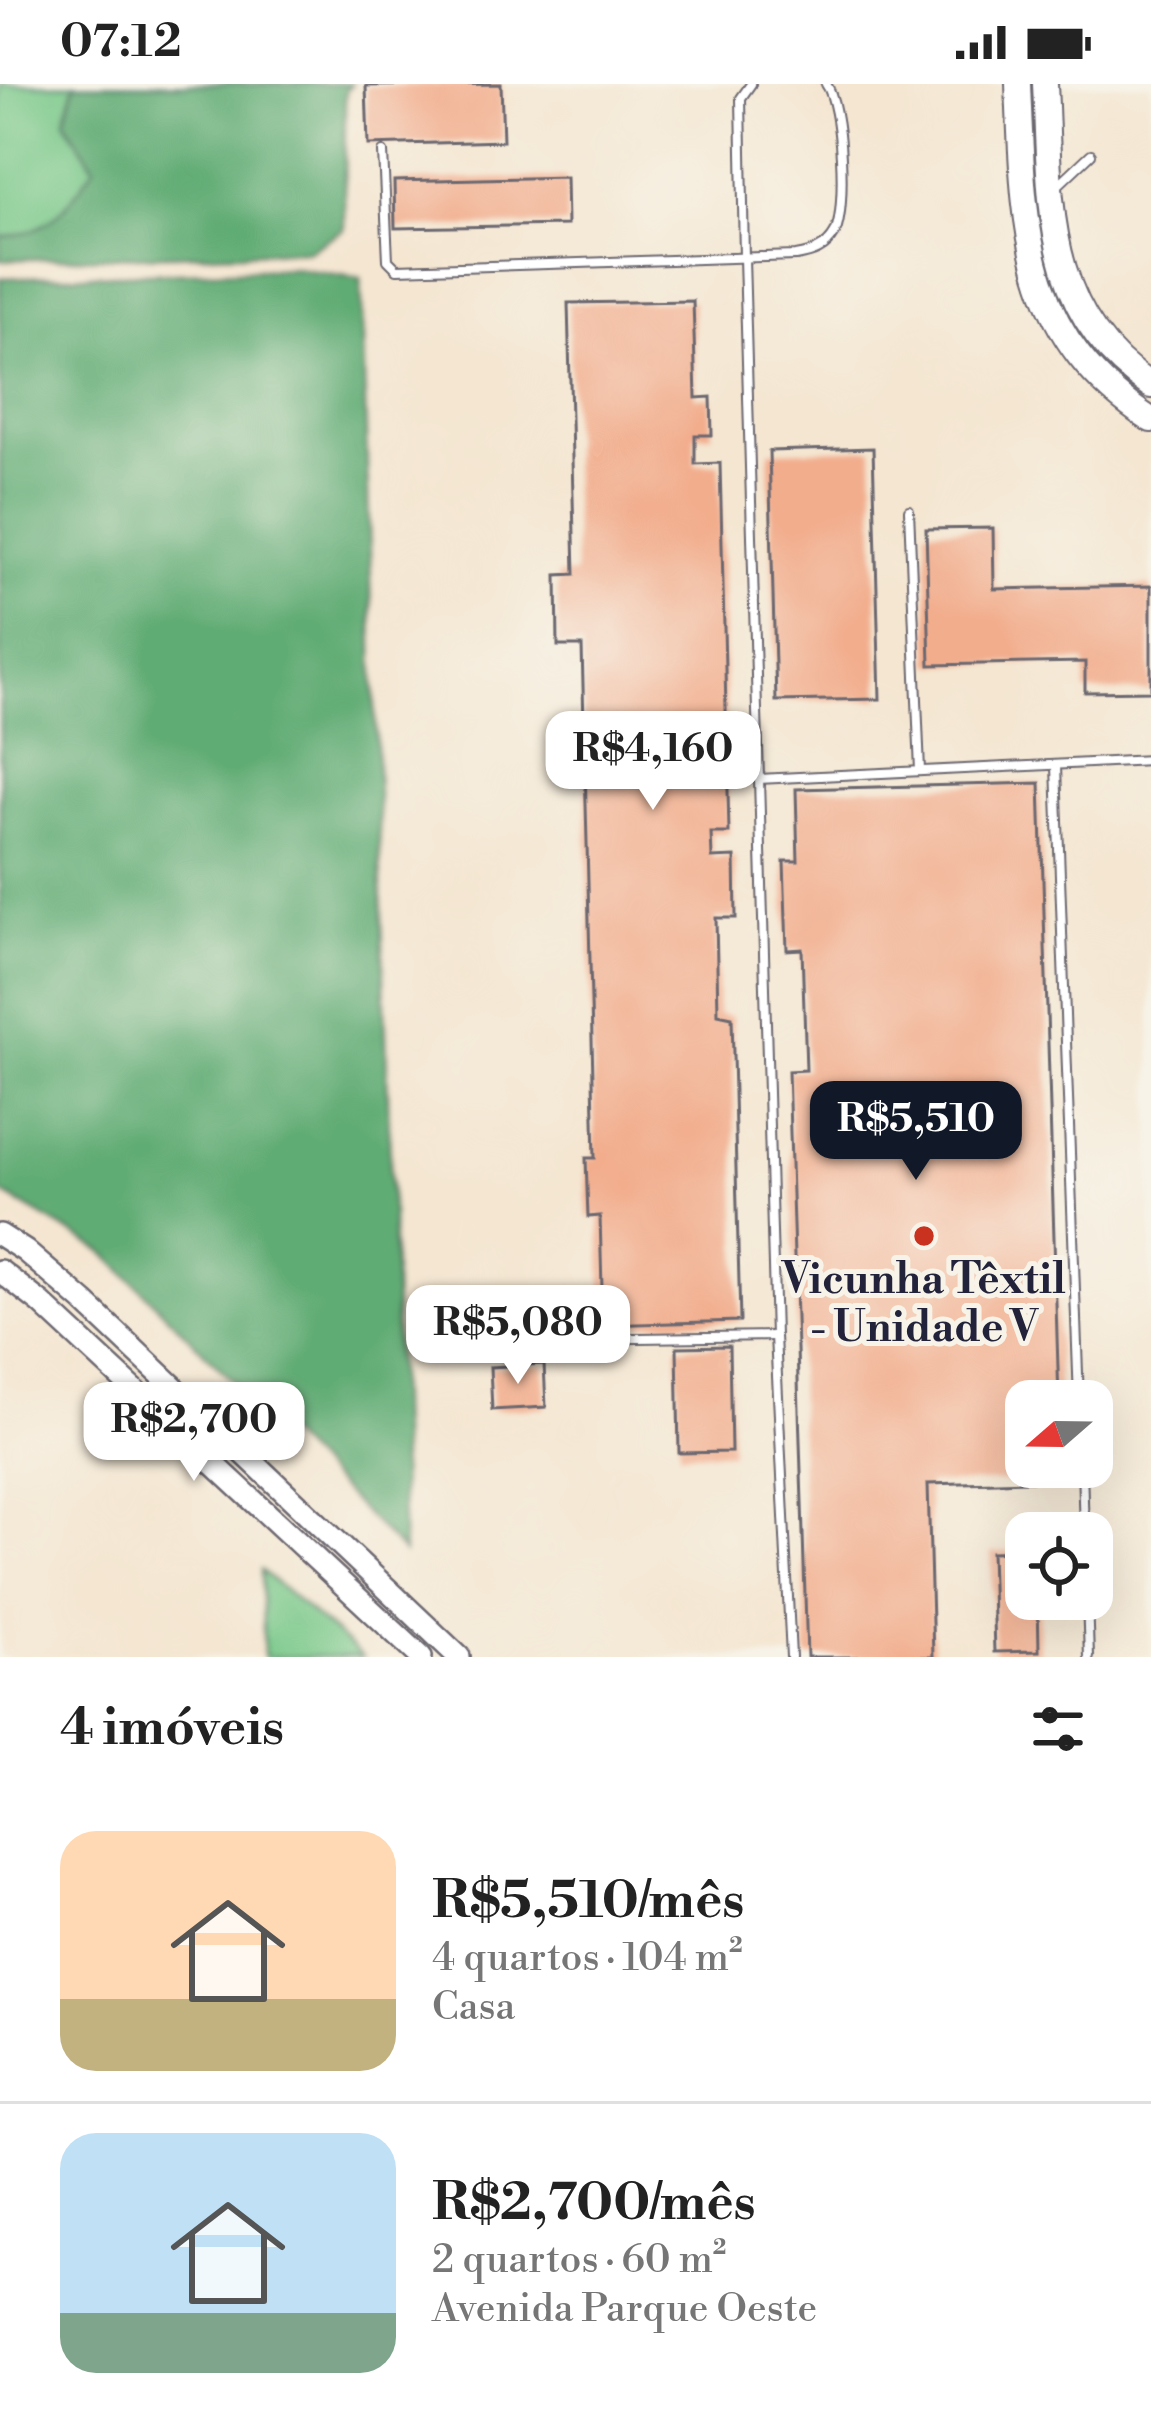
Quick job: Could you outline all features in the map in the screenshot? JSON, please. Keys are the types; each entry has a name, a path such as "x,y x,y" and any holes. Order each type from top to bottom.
{"main road":[{"path":"1018,84 1022,194 1041,292 1076,355 1119,398 1151,420"},
{"path":"1045,84 1054,237 1070,292 1108,349 1151,386"}],"street":[{"path":"0,1235 84,1301 459,1657"},
{"path":"0,1271 57,1318 421,1657"}],"lane":[{"path":"751,84 741,98 744,258 775,1336 791,1657"},
{"path":"383,152 388,260 397,269 810,254 828,243 841,213 836,106 826,84"},
{"path":"1050,192 1091,154"},
{"path":"909,510 920,771"},
{"path":"758,778 1151,760"},
{"path":"1056,766 1078,1380"},
{"path":"502,1340 775,1336"},
{"path":"1088,1620 1089,1657"}],"green space":[{"path":"0,84 75,84 65,120 95,167 44,229 6,237 0,237"},
{"path":"75,84 351,84 345,105 344,229 308,251 0,260 0,237 32,230 56,216 94,167 65,120"},
{"path":"295,268 361,278 403,1552 104,1252 0,1192 0,278"},
{"path":"261,1570 362,1657 264,1657"}],"building":[{"path":"501,84 503,141 368,145 366,86"},
{"path":"566,177 567,225 395,228 394,181"},
{"name":"Vicunha Têxtil - Unidade V","path":"693,301 696,398 711,397 712,435 695,435 695,464 720,463 729,833 711,833 712,858 735,857 736,918 716,918 718,1014 732,1017 740,1321 603,1325 600,1216 588,1217 586,1158 595,1158 582,646 558,646 557,575 575,574 568,303"},
{"path":"873,448 880,699 776,701 769,451"},
{"path":"993,528 994,589 1151,586 1151,691 1085,692 1085,662 930,665 926,529"},
{"name":"Vicunha Têxtil - Unidade V","path":"1040,783 1058,1380 1005,1380 1005,1482 928,1484 933,1657 807,1657 788,1071 806,1070 802,949 787,950 784,861 798,861 796,789"},
{"name":"Vicunha Têxtil - Unidade V","path":"729,1346 731,1452 679,1453 677,1347"},
{"path":"544,1364 546,1407 492,1410 490,1367"},
{"path":"991,1552 1005,1552 1005,1620 1038,1620 1039,1651 994,1652"}],"place":[{"name":"Vicunha Têxtil - Unidade V","path":"924,1236"}]}
